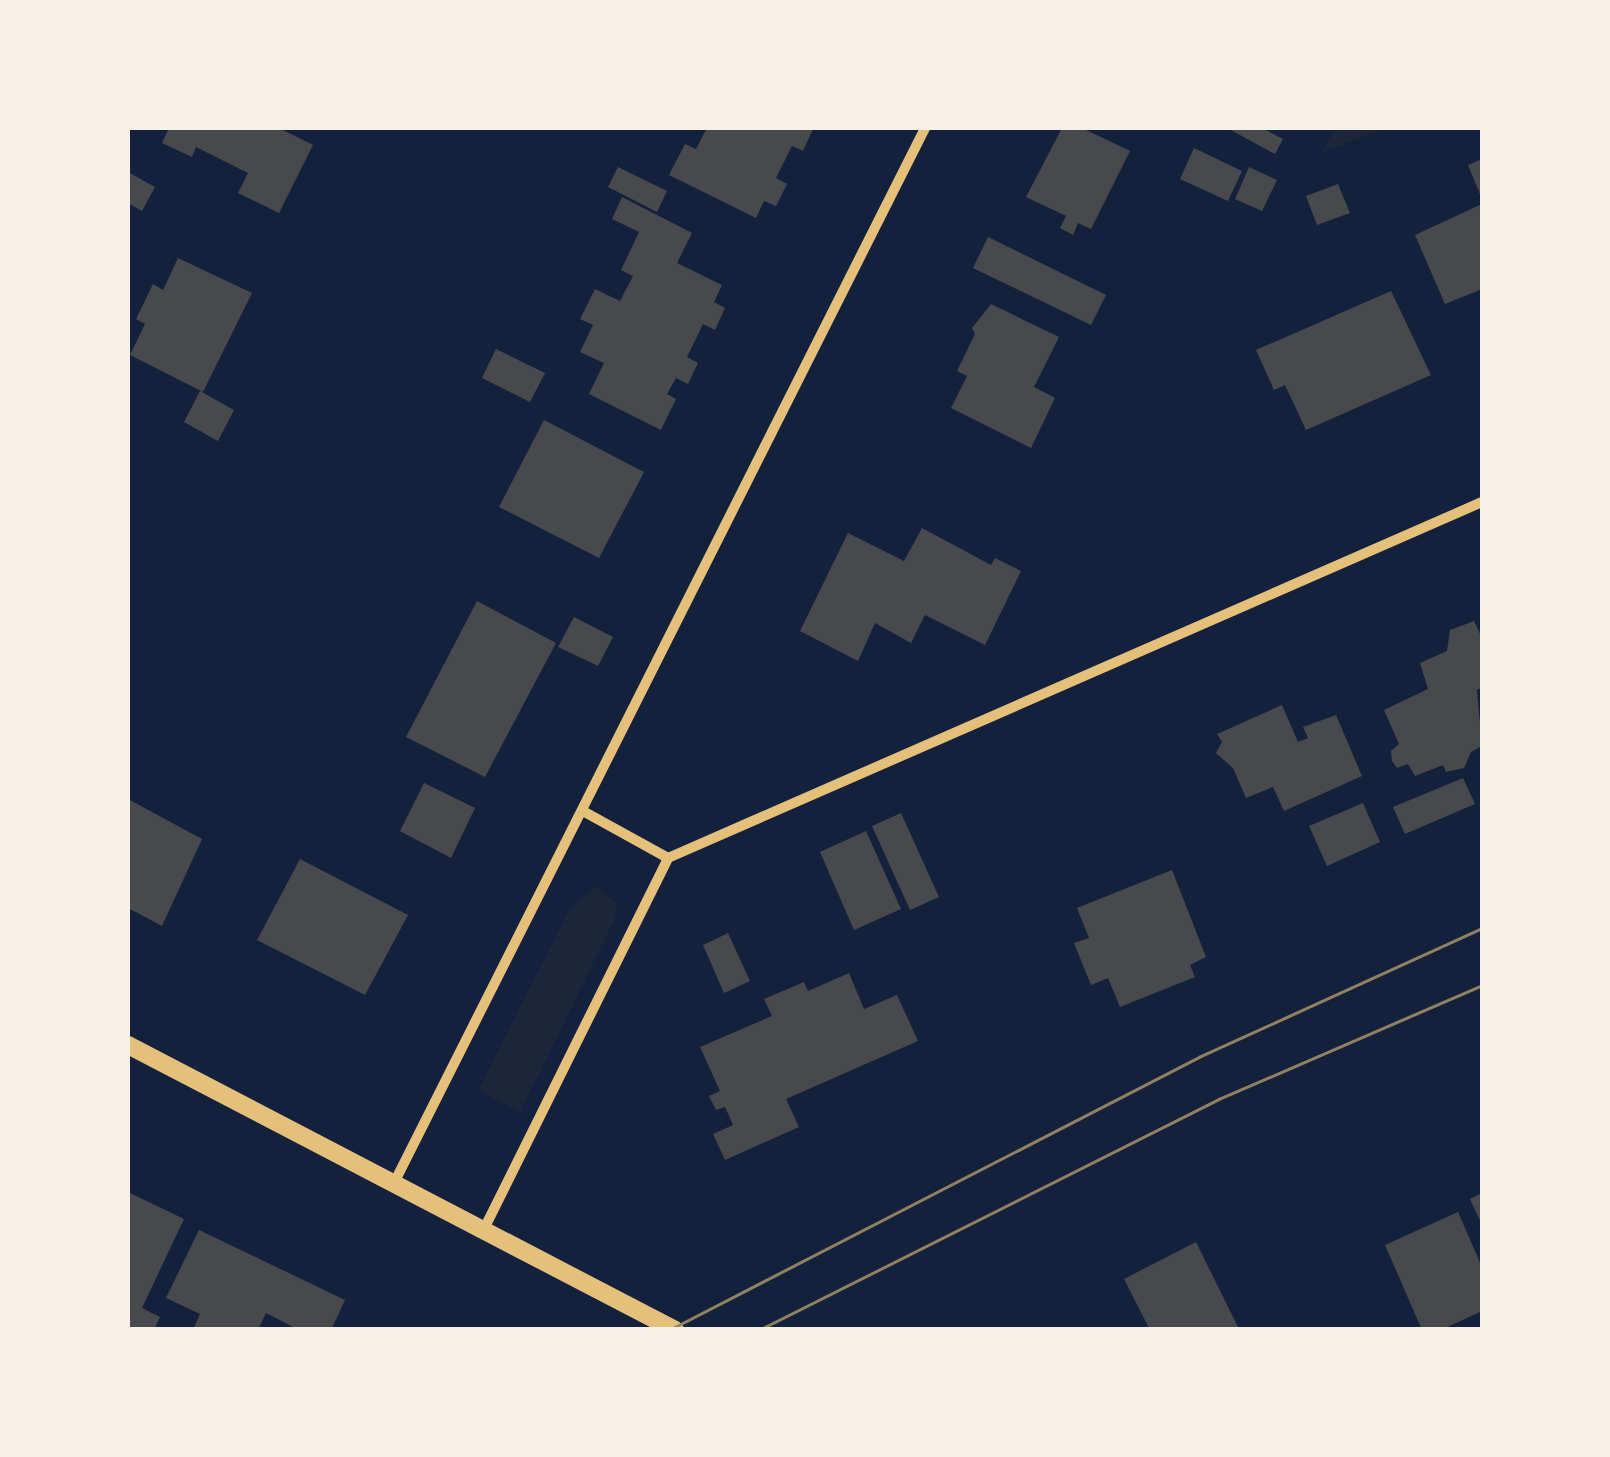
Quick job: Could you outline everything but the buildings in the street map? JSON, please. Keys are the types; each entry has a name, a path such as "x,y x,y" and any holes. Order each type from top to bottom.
{"street":[{"path":"395,1181 925,128"},
{"path":"484,1228 668,858 1482,502"},
{"path":"583,811 668,858"},
{"path":"128,1045 675,1330"}],"shaded area":[{"path":"1335,128 1388,128 1322,152"},
{"path":"597,886 617,904 615,919 520,1112 478,1091 571,906"}],"tram line":[{"path":"669,1330 1199,1057 1482,928"},
{"path":"759,1330 1219,1099 1482,985"}]}
